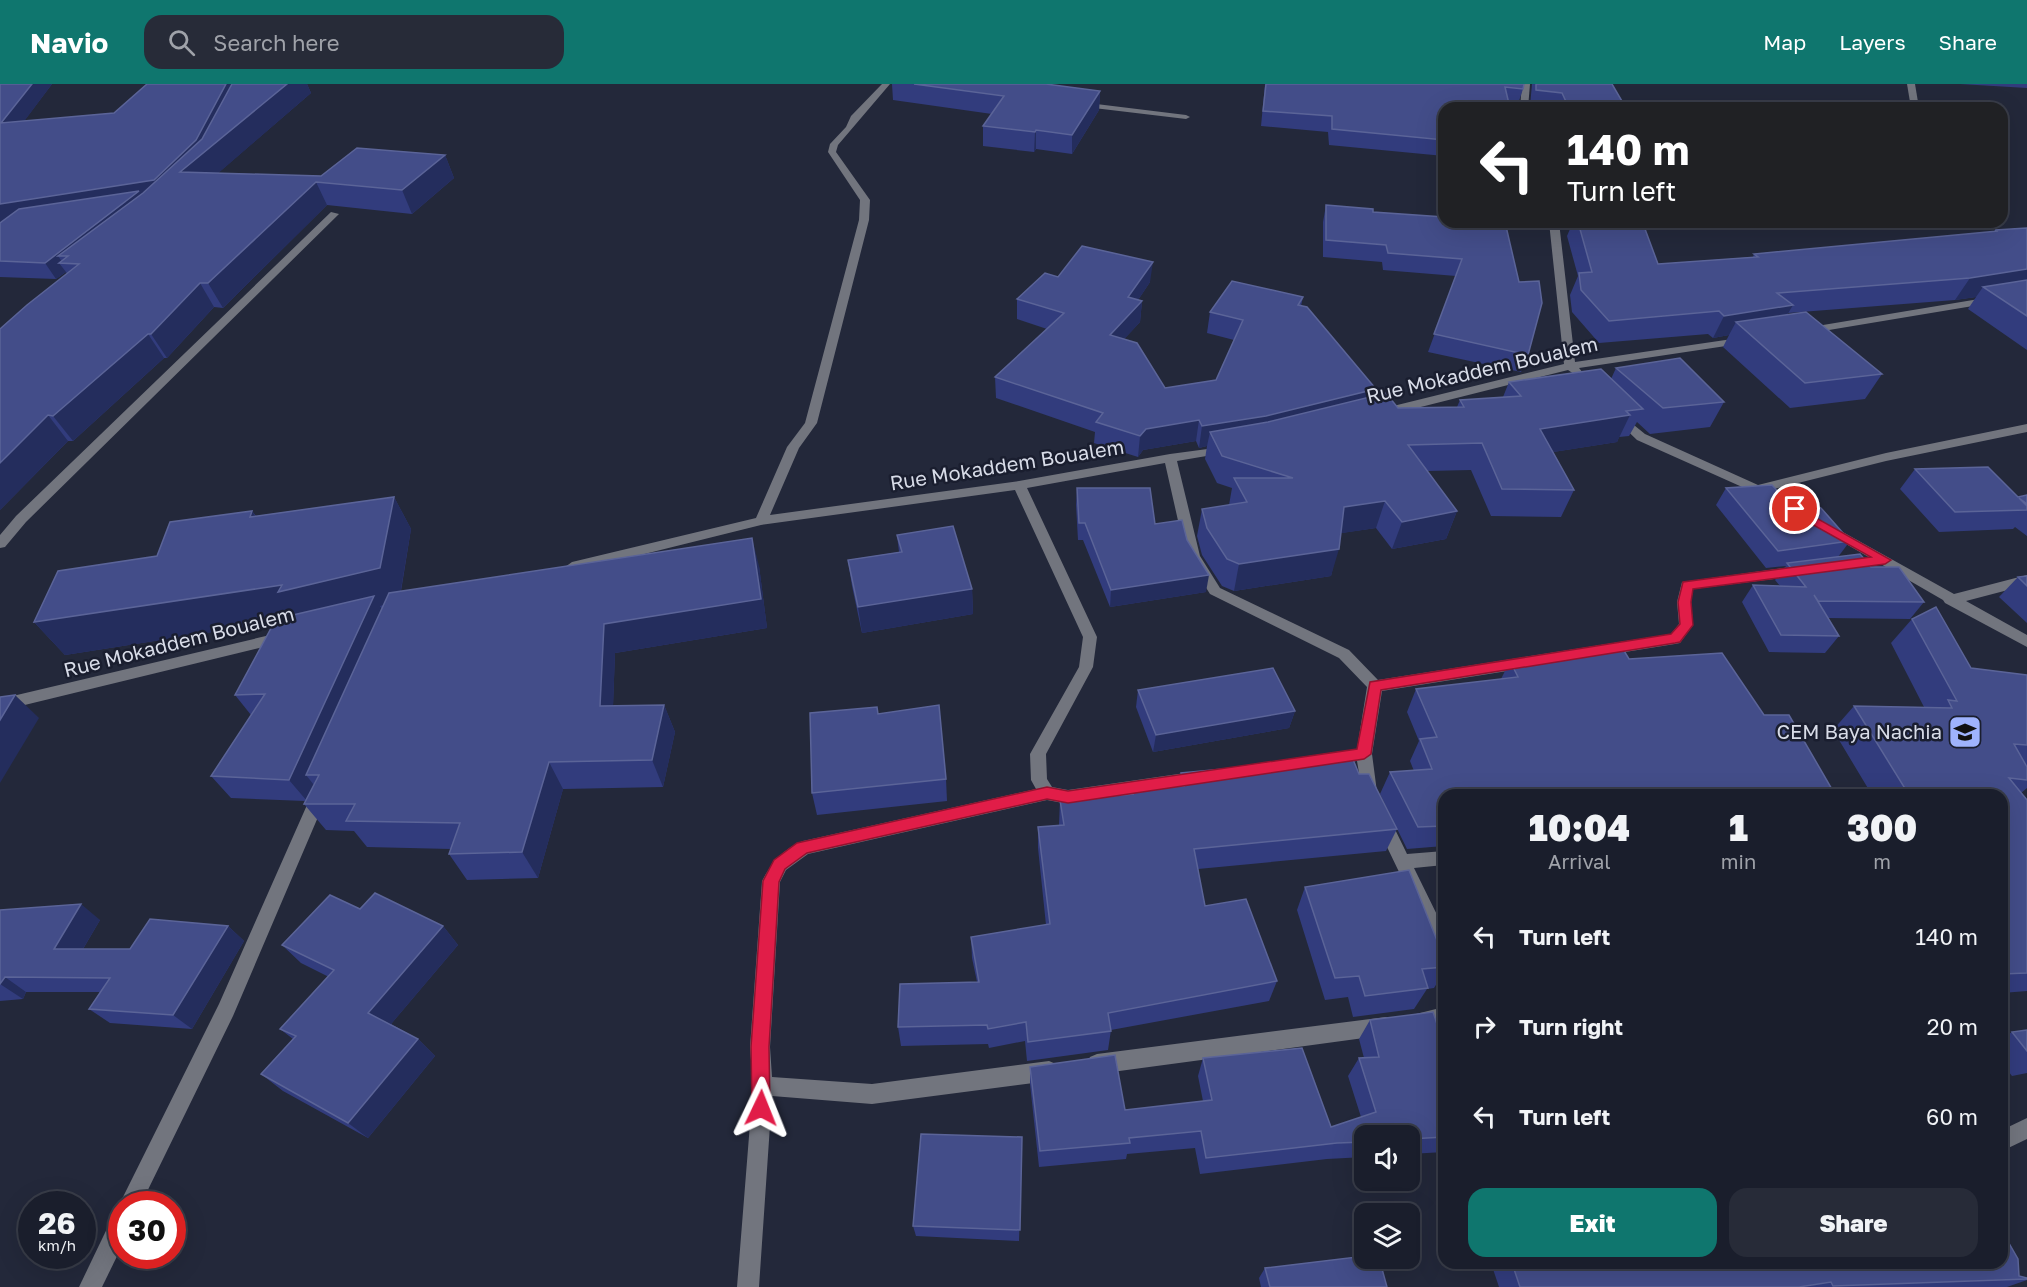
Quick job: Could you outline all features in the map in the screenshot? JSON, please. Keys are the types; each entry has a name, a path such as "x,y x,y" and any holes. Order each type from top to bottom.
{"street":[{"path":"761,521 793,447 811,423 864,220 865,200 840,167 832,152 834,144 850,128 854,118 886,84"},
{"path":"1524,102 1526,84"},
{"path":"1911,84 1914,102"},
{"path":"1071,102 1186,117"},
{"path":"0,544 21,519 334,214"},
{"path":"1555,228 1570,366 1586,382"},
{"path":"1787,334 2027,294"},
{"name":"Rue Mokaddem Boualem","path":"1365,417 1570,366 1764,337"},
{"path":"1610,409 1641,436 1778,500"},
{"path":"1758,489 1886,457 2027,428"},
{"name":"Rue Mokaddem Boualem","path":"564,569 761,521 1019,485 1239,447"},
{"path":"1170,458 1193,556 1215,591 1344,654 1375,686"},
{"path":"1019,485 1090,637 1086,667 1038,754 1039,780 1047,793"},
{"path":"1817,522 2027,642"},
{"path":"1862,562 1885,560"},
{"path":"1375,686 1675,639 1686,625 1684,602 1687,585 1815,569"},
{"path":"1950,600 2027,580"},
{"name":"Rue Mokaddem Boualem","path":"0,705 298,633"},
{"path":"1375,686 1364,754 1370,795 1438,935"},
{"path":"1281,766 1364,754"},
{"path":"748,1287 763,1086 760,1047 771,881 780,865 803,848 1047,793 1068,797 1210,776"},
{"path":"136,1191 226,1010 326,782"},
{"path":"1403,862 1438,859"},
{"path":"763,1086 872,1094 1438,1017"},
{"path":"2008,1138 2027,1128"},
{"path":"90,1287 108,1250"}],"building":[{"path":"0,84 32,84 1,123 114,113 147,84 226,84 196,140 154,180 0,204"},
{"path":"232,84 287,84 180,172 321,176 357,148 445,155 402,190 316,182 208,283 200,283 151,334 148,334 53,416 48,415 0,463 0,329 79,264 59,263 68,256 58,256 143,193 202,139"},
{"path":"914,84 1046,84 1100,91 1072,135 983,126 1004,96"},
{"path":"1266,84 1524,84 1523,89 1505,87 1509,102 1438,102 1438,139 1332,129 1332,116 1263,111"},
{"path":"1536,84 1612,84 1622,102 1566,102 1562,93 1536,90"},
{"path":"139,191 45,263 0,261 0,223 19,209"},
{"path":"1326,205 1373,209 1373,212 1438,217 1438,228 1506,228 1519,282 1539,281 1542,303 1528,355 1434,334 1462,259 1388,253 1386,245 1326,240"},
{"path":"1580,228 1645,229 1658,264 1758,257 1754,254 2027,228 2027,269 1970,278 1777,293 1793,305 1724,316 1719,311 1609,321 1581,290 1579,273 1592,272"},
{"path":"1082,246 1153,262 1128,297 1142,301 1110,335 1137,343 1165,388 1216,380 1243,320 1210,312 1232,281 1303,297 1298,305 1307,307 1376,389 1266,416 1202,426 1199,420 1146,429 1140,436 1096,422 1103,413 995,377 1064,313 1017,299 1045,273 1058,277"},
{"path":"2027,280 2027,316 1983,287"},
{"path":"1806,312 1882,374 1805,383 1736,322"},
{"path":"1680,358 1724,402 1663,408 1616,368"},
{"path":"1601,369 1643,409 1626,411 1630,415 1540,429 1574,490 1502,489 1482,443 1408,445 1457,511 1402,522 1385,501 1344,507 1339,549 1239,564 1227,559 1207,528 1202,509 1247,502 1234,478 1293,478 1222,456 1210,432 1268,422 1386,393 1398,408 1464,407 1460,400 1521,396 1509,382"},
{"path":"1988,467 2018,497 2027,495 2027,504 2019,498 2027,506 2027,510 1955,512 1915,469"},
{"path":"1772,485 1781,495 1796,494 1821,508 1850,541 1778,551 1726,488"},
{"path":"1077,488 1150,488 1155,524 1182,520 1187,540 1209,575 1111,590 1085,523 1079,523"},
{"path":"394,497 380,568 278,592 282,585 34,622 58,571 157,556 170,522 252,511 250,517"},
{"path":"953,526 972,589 858,607 848,560 902,552 897,535"},
{"path":"752,538 761,599 604,624 600,706 664,705 652,760 549,762 522,852 449,854 460,823 346,821 355,804 304,804 319,775 306,775 389,593"},
{"path":"1860,554 1871,567 1899,567 1924,602 1818,601 1814,595 1839,636 1781,635 1753,585 1806,587 1787,563"},
{"path":"2027,576 2027,586 2018,577"},
{"path":"374,596 289,780 211,776 265,694 235,695 276,619"},
{"name":"CEM Baya Nachia","path":"1936,607 1971,668 2027,675 2027,745 2014,744 2027,767 2027,780 2009,778 2027,800 2027,973 2008,974 2008,789 1905,789 1854,706 1952,708 1948,700 1957,701 1912,619"},
{"path":"1623,649 1629,659 1722,653 1764,715 1789,715 1832,789 1438,789 1438,826 1418,827 1390,772 1432,769 1420,739 1437,737 1416,689 1518,677 1510,661 1571,658 1568,653"},
{"path":"1273,668 1295,711 1156,735 1138,690"},
{"path":"15,695 0,720 0,697"},
{"path":"939,705 946,779 812,793 810,713 877,707 878,714"},
{"path":"1352,757 1359,774 1369,774 1397,829 1194,849 1205,906 1246,899 1277,981 1108,1013 1111,1031 1028,1042 1026,1022 988,1029 987,1025 898,1027 900,984 979,982 971,937 1050,924 1038,827 1064,825 1060,800 1133,794 1132,788 1184,786 1181,773"},
{"path":"1409,870 1438,943 1438,968 1422,969 1428,988 1365,996 1359,976 1335,978 1305,887"},
{"path":"375,893 443,926 368,1013 418,1039 348,1123 261,1074 296,1036 280,1029 334,970 282,945 330,895 360,909"},
{"path":"81,904 54,949 130,949 150,919 228,926 173,1015 89,1009 110,978 5,977 0,984 0,910"},
{"path":"1433,1012 1438,1027 1438,1137 1420,1138 1420,1125 1354,1125 1354,1142 1206,1158 1201,1131 1129,1138 1130,1143 1040,1151 1030,1067 1115,1055 1125,1110 1212,1100 1203,1058 1302,1048 1331,1127 1376,1112 1359,1058 1379,1057 1370,1020"},
{"path":"2027,1030 2027,1051 2012,1032"},
{"path":"921,1134 1022,1137 1020,1230 913,1226"},
{"path":"2008,1242 2018,1259 2019,1276 2027,1278 1833,1286 1831,1282 1799,1287 1520,1287 1514,1269 2008,1269"},
{"path":"1354,1257 1354,1269 1382,1269 1387,1287 1270,1287 1265,1268"}],"place":[{"name":"CEM Baya Nachia","path":"1965,732"}],"route":[{"path":"761,1108 763,1086 760,1047 771,881 780,865 803,848 1047,793 1068,797 1364,754 1375,686 1675,639 1686,625 1684,602 1687,585 1885,560 1795,509"}]}
